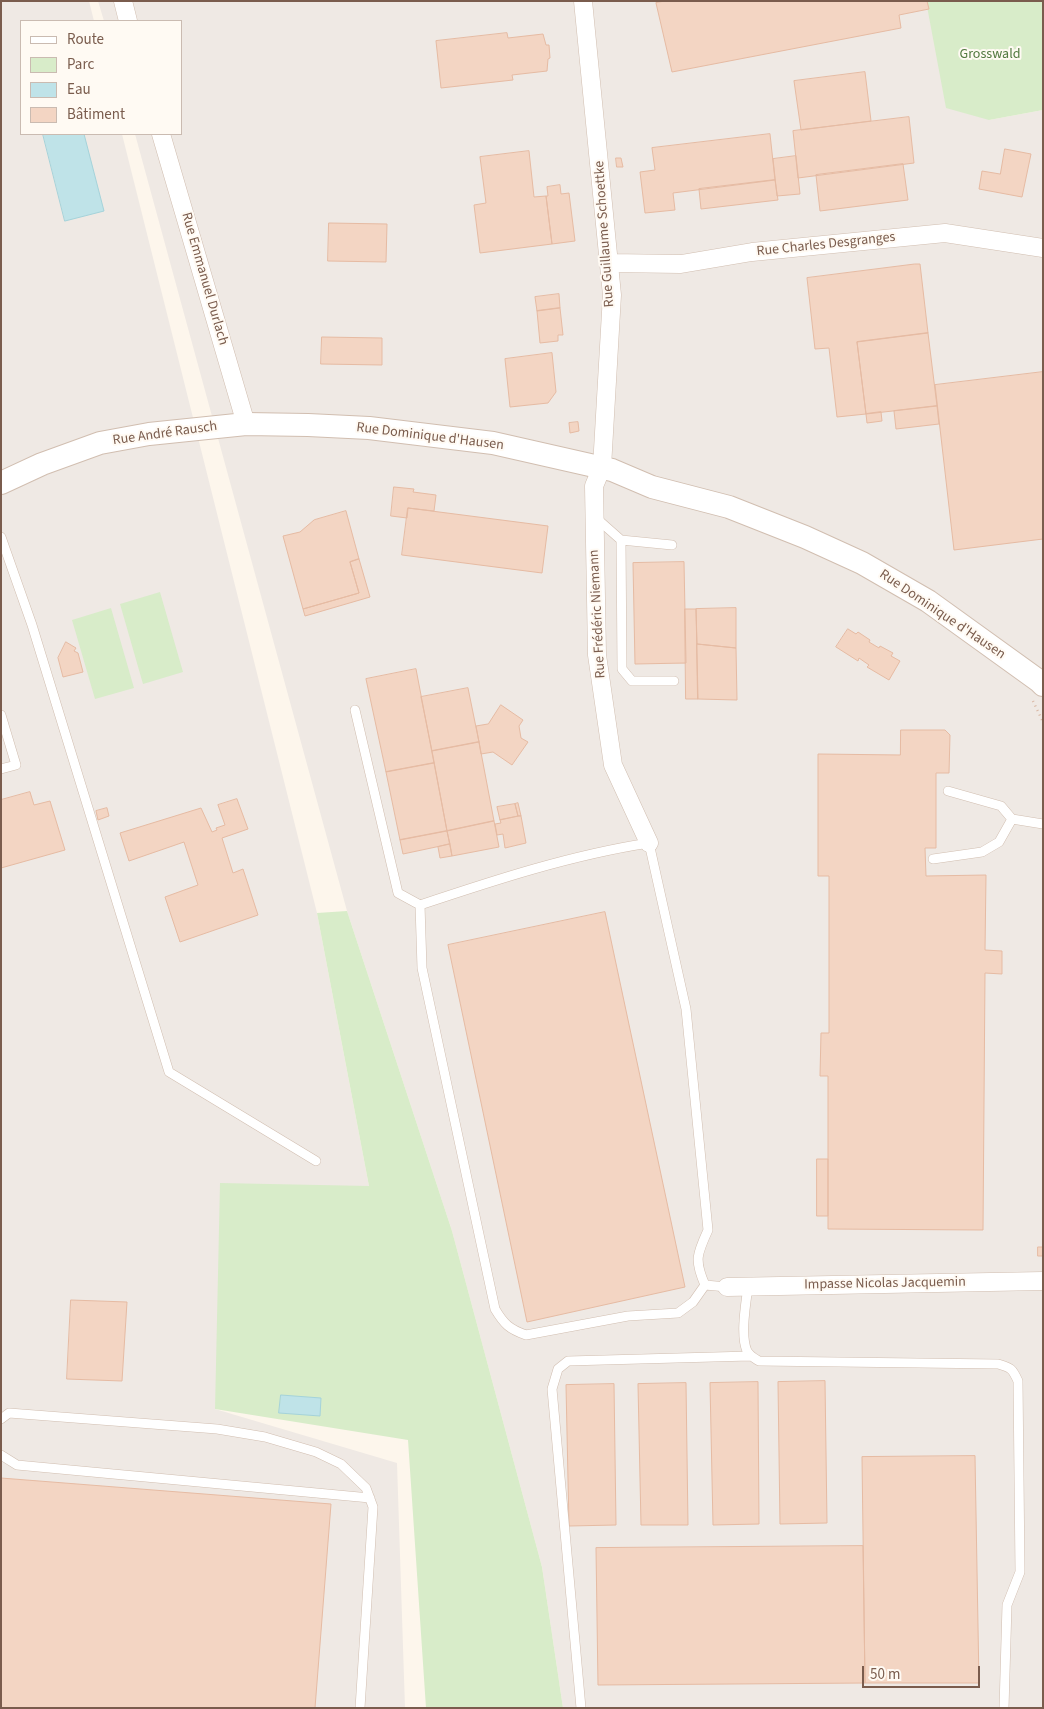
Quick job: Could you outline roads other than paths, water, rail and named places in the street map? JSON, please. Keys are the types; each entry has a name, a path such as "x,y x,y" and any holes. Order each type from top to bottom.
{"street":[{"path":"122,1 128,20"},
{"name":"Rue Guillaume Schoettke","path":"583,1 612,295 607,469"},
{"name":"Rue Emmanuel Durlach","path":"161,135 246,424"},
{"name":"Rue Charles Desgranges","path":"609,263 681,264 752,252 945,233 1043,248"},
{"name":"Rue Dominique d'Hausen","path":"246,424 369,428 493,443 607,469 648,473 768,508 823,529 911,574 1043,665"},
{"name":"Rue André Rausch","path":"1,483 42,464 100,443 149,434 246,424"},
{"name":"Rue Dominique d'Hausen","path":"607,469 652,487 729,507 806,537 862,562 928,602 1039,681 1038,693"},
{"name":"Rue Frédéric Niemann","path":"607,469 594,486 597,655 613,765 649,843"},
{"name":"Impasse Nicolas Jacquemin","path":"727,1287 1043,1281"}],"lane":[{"path":"594,517 620,540 672,545"},
{"path":"1,537 35,635 169,1072 316,1161"},
{"path":"620,540 622,668 632,681 674,682"},
{"path":"355,710 398,893 420,905 495,880 614,848 649,843 686,1009 708,1230 698,1252 698,1269 705,1285"},
{"path":"1,715 16,765 1,769"},
{"path":"948,792 1001,806 1012,818 1043,824"},
{"path":"933,858 982,852 999,842 1012,818"},
{"path":"420,905 422,968 494,1309 504,1324 512,1330 526,1335 628,1316 678,1313 693,1302 705,1285"},
{"path":"705,1285 727,1287"},
{"path":"748,1286 744,1331 746,1349 750,1356 759,1362 998,1364 1010,1367 1013,1370 1018,1381 1020,1572 1007,1605 1004,1708"},
{"path":"581,1708 552,1389 558,1369 568,1361 750,1356"},
{"path":"1,1419 9,1413 217,1429 265,1438 316,1452 341,1464 366,1488 373,1507 360,1708"},
{"path":"1,1455 17,1465 370,1498"}],"water":[{"path":"43,135 84,135 104,211 65,221"},
{"path":"281,1395 321,1398 320,1416 279,1413"}],"park label":[{"name":"Grosswald","path":"990,55"}]}
